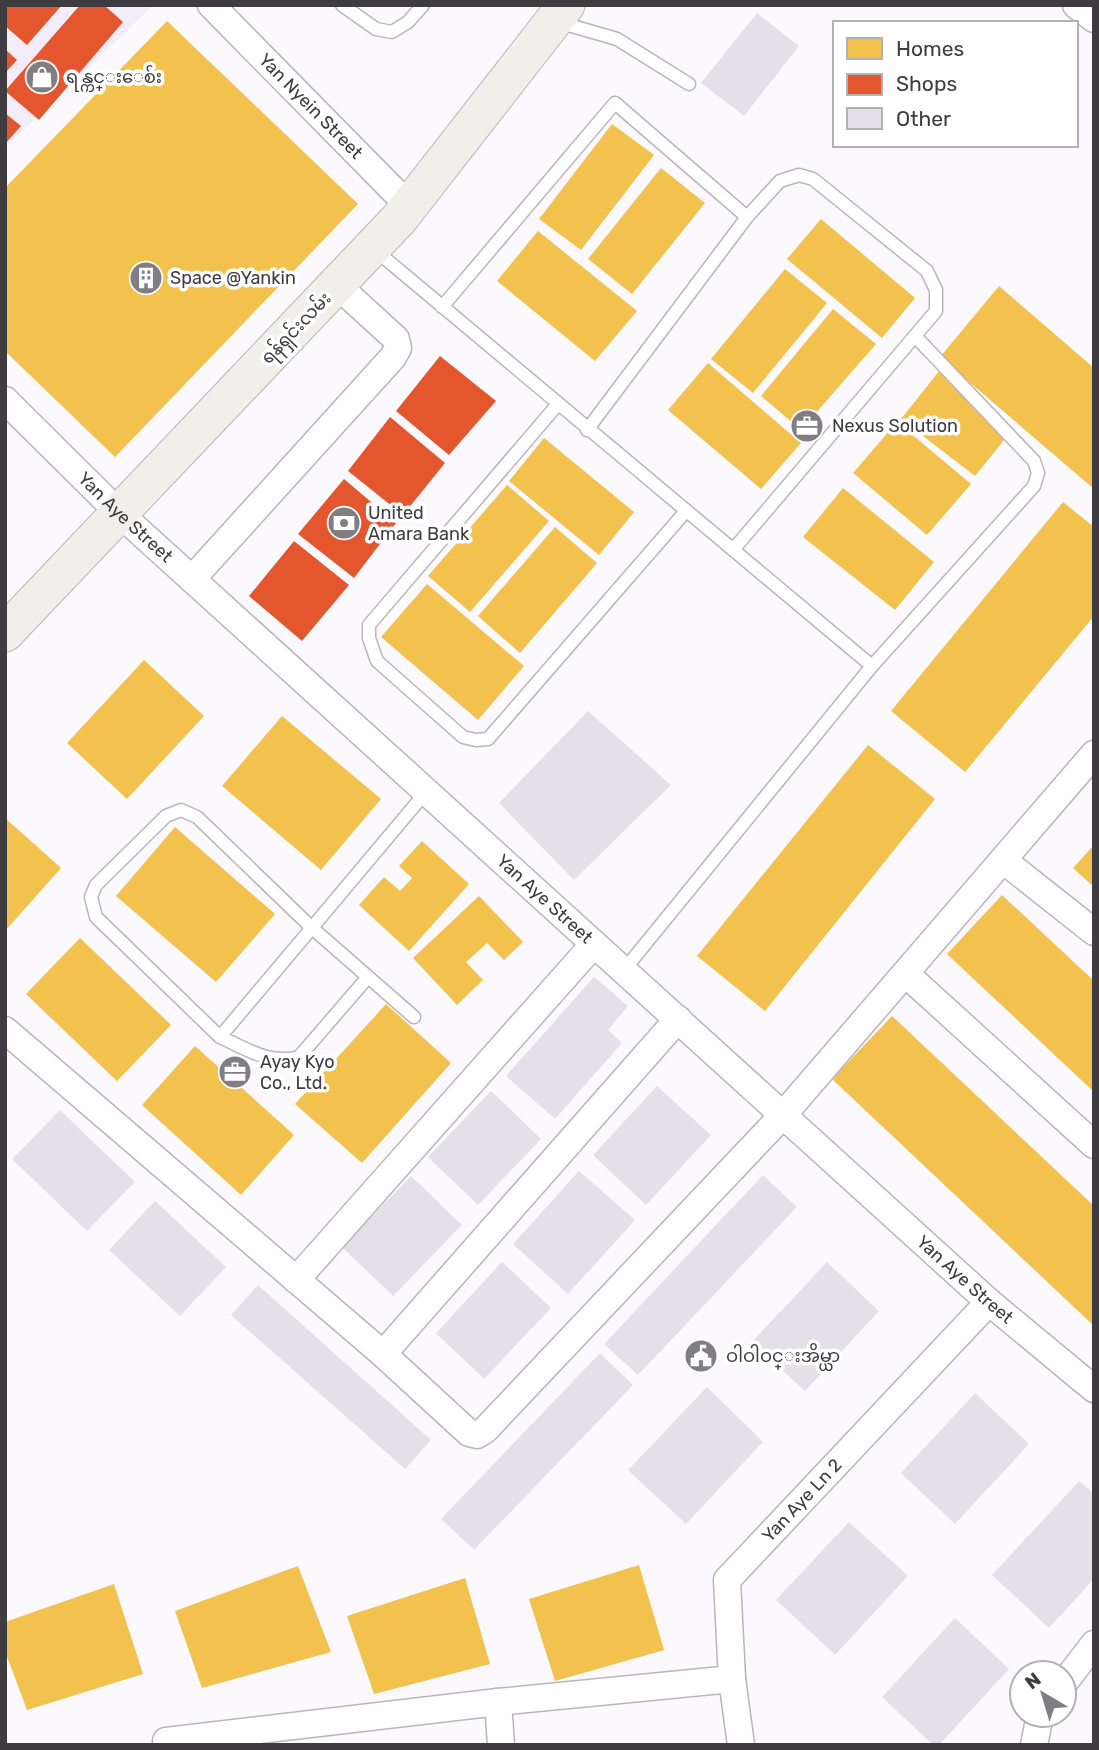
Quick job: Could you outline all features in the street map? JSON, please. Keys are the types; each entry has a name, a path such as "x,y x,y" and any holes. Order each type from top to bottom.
{"main road":[{"name":"ရန်ရှင်းလမ်း","path":"5,633 372,248 409,206 560,13"}],"street":[{"name":"Yan Nyein Street","path":"211,5 409,206"},
{"path":"1076,5 1094,19"},
{"path":"192,579 393,357 398,348 396,339 337,285"},
{"name":"Yan Aye Street","path":"5,400 119,513 426,792 989,1302 1093,1387"},
{"path":"5,1030 383,1354 469,1433 477,1435 485,1430 783,1115 1094,754"},
{"path":"1003,860 1094,932"},
{"path":"296,1280 594,944"},
{"path":"906,974 1094,1144"},
{"path":"383,1354 678,1019"},
{"name":"Yan Aye Ln 2","path":"741,1745 732,1679 727,1580 989,1302"},
{"path":"1078,1665 1094,1644"},
{"path":"166,1741 498,1702 732,1679"},
{"path":"498,1702 501,1745"}],"lane":[{"path":"342,5 376,29 392,32 408,22 423,5"},
{"path":"560,13 617,39 689,85"},
{"path":"442,307 615,103 747,217"},
{"path":"587,430 747,217 780,181 799,174 813,179 927,271 936,290 936,311 733,550"},
{"path":"372,248 872,666"},
{"path":"624,970 872,666 1034,486 1038,473 1034,461 915,337"},
{"path":"558,404 369,625 369,638 377,661 463,737 488,739 686,511"},
{"path":"220,1037 426,792"},
{"path":"368,977 299,1057 285,1061 267,1059 220,1037 96,917 92,897 96,885 166,816 181,810 197,817 311,927 414,1017"}],"shaded area":[{"name":"ရန္ကင္းေစ်း","path":"5,5 153,5 5,148"}],"building: Homes":[{"name":"Space @Yankin","path":"167,21 358,204 115,457 5,351 5,188"},
{"path":"612,124 654,155 581,250 539,219"},
{"path":"661,168 705,203 632,294 588,259"},
{"path":"821,219 915,298 882,338 787,259"},
{"path":"538,231 637,311 595,361 497,281"},
{"path":"785,269 827,303 753,393 711,359"},
{"path":"999,286 1094,368 1094,489 940,357"},
{"path":"833,309 876,344 801,430 761,396"},
{"path":"708,363 801,443 761,489 668,410"},
{"path":"940,370 1013,429 975,476 901,419"},
{"path":"897,422 971,484 927,535 853,473"},
{"path":"544,438 634,512 599,555 509,481"},
{"path":"507,485 549,521 470,612 428,576"},
{"path":"843,488 934,562 895,610 803,537"},
{"path":"1063,502 1094,527 1094,616 965,772 891,711"},
{"path":"555,527 597,563 520,653 478,616"},
{"path":"427,584 524,666 478,720 381,637"},
{"path":"144,660 204,716 127,799 67,743"},
{"path":"282,716 381,799 321,870 222,786"},
{"path":"868,745 935,799 765,1011 697,956"},
{"path":"5,818 61,868 5,931"},
{"path":"175,827 275,914 216,982 116,896"},
{"path":"422,841 469,884 409,951 359,905 384,877 400,891 412,878 399,866"},
{"path":"1094,845 1094,887 1073,868"},
{"path":"1002,895 1094,981 1094,1092 947,954"},
{"path":"479,896 523,942 504,960 487,943 466,962 483,980 457,1005 413,958"},
{"path":"80,938 171,1025 117,1081 26,994"},
{"path":"386,1004 451,1063 362,1163 295,1104"},
{"path":"892,1016 1094,1206 1094,1326 832,1079"},
{"path":"195,1046 294,1135 241,1195 142,1105"},
{"path":"639,1565 664,1650 555,1681 529,1599"},
{"path":"298,1566 331,1652 202,1688 175,1611"},
{"path":"465,1578 490,1664 374,1694 347,1616"},
{"path":"114,1584 143,1674 27,1710 5,1651 5,1622"}],"building: Shops":[{"path":"5,5 62,5 27,45 5,26"},
{"path":"80,5 104,5 123,22 39,120 5,91"},
{"path":"5,49 17,60 5,73"},
{"path":"5,113 21,126 5,144"},
{"path":"440,356 496,401 449,455 396,411"},
{"path":"390,417 445,463 403,515 348,471"},
{"path":"344,479 396,523 354,578 298,534"},
{"path":"294,541 349,585 302,641 249,596"}],"building: Other":[{"path":"757,13 799,46 744,116 701,83"},
{"path":"588,711 671,785 574,880 499,803"},
{"path":"594,977 628,1006 608,1030 622,1043 555,1119 506,1076"},
{"path":"657,1086 711,1135 646,1205 593,1155"},
{"path":"491,1091 541,1139 478,1205 428,1157"},
{"path":"60,1110 135,1182 87,1231 12,1159"},
{"path":"579,1171 635,1220 568,1294 513,1244"},
{"path":"763,1175 797,1207 638,1375 604,1344"},
{"path":"411,1176 462,1225 393,1296 342,1247"},
{"path":"155,1201 226,1267 180,1316 109,1250"},
{"path":"502,1262 551,1308 484,1379 436,1333"},
{"path":"827,1262 879,1311 805,1391 752,1342"},
{"path":"258,1285 431,1440 405,1469 231,1315"},
{"path":"600,1353 633,1385 474,1550 441,1519"},
{"path":"707,1387 763,1442 686,1524 628,1470"},
{"path":"975,1393 1029,1444 955,1524 901,1473"},
{"path":"1079,1481 1094,1494 1094,1579 1049,1628 992,1575"},
{"path":"849,1522 908,1576 835,1655 776,1600"},
{"path":"955,1618 1008,1668 939,1745 933,1745 882,1697"}],"place":[{"name":"ရန္ကင္းေစ်း","path":"42,77"},
{"name":"Space @Yankin","path":"146,278"},
{"name":"Nexus Solution","path":"807,426"},
{"name":"United Amara Bank","path":"344,523"},
{"name":"Ayay Kyo Co., Ltd.","path":"235,1072"},
{"name":"ဝါဝါဝင္းအိမ္ယာ","path":"701,1356"}]}
